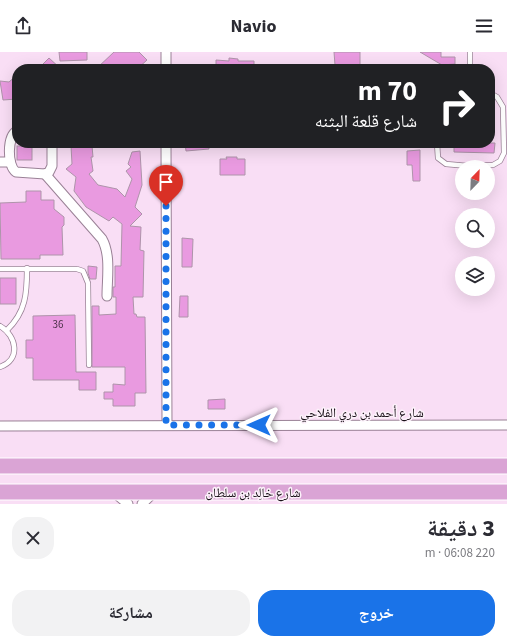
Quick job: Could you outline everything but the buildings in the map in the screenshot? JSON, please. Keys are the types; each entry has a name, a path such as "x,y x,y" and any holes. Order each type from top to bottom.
{"main road":[{"path":"0,458 30,460 61,466"},
{"name":"شارع خالِد بن سلطان","path":"0,466 507,466"},
{"name":"شارع خالِد بن سلطان","path":"0,492 507,492"}],"street":[{"path":"166,52 166,64"},
{"path":"12,134 10,142 10,162 12,168 16,172 45,174 49,172 52,168 52,148"},
{"path":"0,142 10,142"},
{"path":"166,148 166,425"},
{"path":"0,162 10,162"},
{"path":"45,174 105,244 107,257 107,296"},
{"name":"شارع أحمد بن دري الفلاحي","path":"0,426 507,425"},
{"path":"114,492 128,504"},
{"path":"142,504 154,492"}],"lane":[{"path":"470,52 470,64"},
{"path":"495,96 503,107 502,157 495,164"},
{"path":"437,148 437,154 441,162 455,165"},
{"path":"7,330 18,317 25,302 27,268"},
{"path":"0,269 77,269 83,271 88,283 89,365"},
{"path":"0,326 7,330 12,337 14,345 14,353 10,360 0,367"}],"route":[{"path":"166,206 166,425 259,425"}]}
